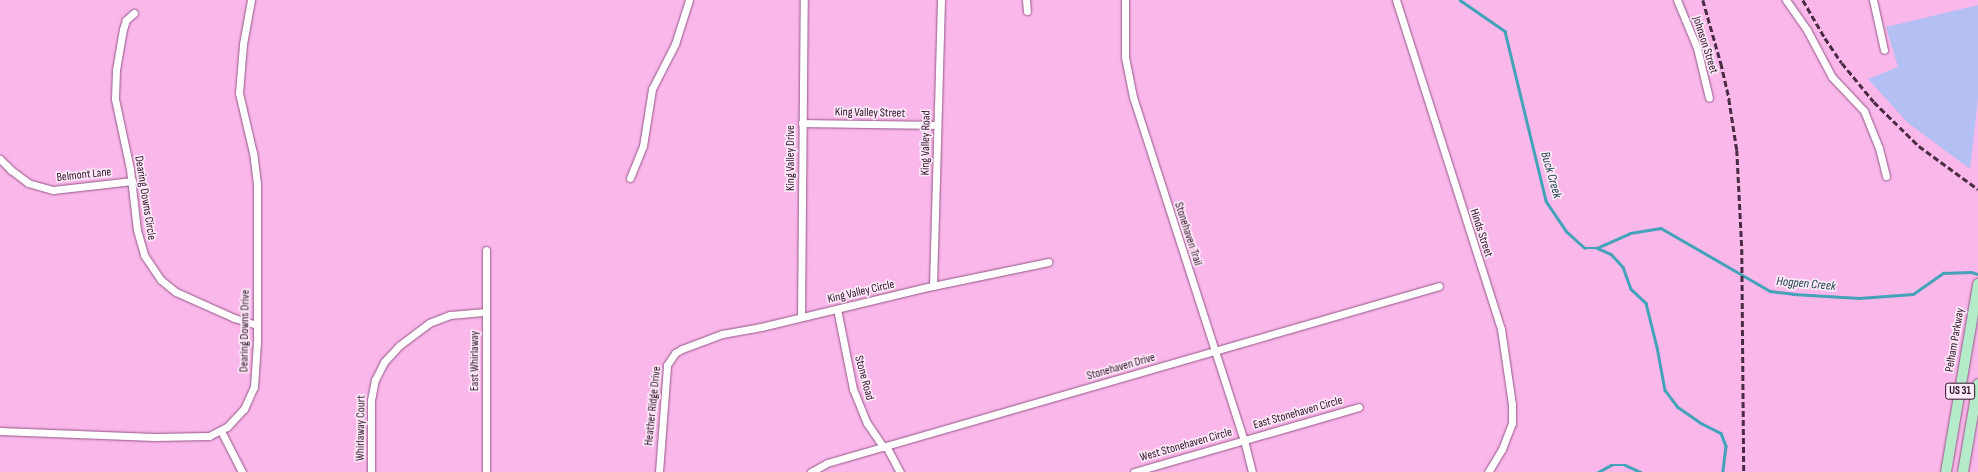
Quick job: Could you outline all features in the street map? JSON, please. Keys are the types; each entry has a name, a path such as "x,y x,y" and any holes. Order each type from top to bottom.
{"main road":[{"name":"Pelham Parkway","path":"1946,472 1978,284"},
{"name":"US 31","path":"1963,472 1978,384"},
{"path":"1950,449 1967,450"}],"street":[{"name":"Dearing Downs Drive","path":"0,431 192,437 209,436 221,431 240,415 251,398 256,379 257,190 253,153 239,93 243,44 251,0"},
{"path":"630,178 643,146 652,89 675,44 688,0"},
{"name":"King Valley Drive","path":"801,317 804,0"},
{"name":"King Valley Road","path":"933,286 941,0"},
{"path":"1026,0 1027,11"},
{"name":"Stonehaven Trail","path":"1125,0 1125,57 1128,79 1244,440 1252,472"},
{"name":"Hinds Street","path":"1396,0 1501,329 1512,404 1512,423 1502,449 1488,472"},
{"name":"Johnson Street","path":"1677,0 1697,48 1709,98"},
{"path":"1786,0 1807,30 1832,77 1864,111 1879,148 1886,176"},
{"path":"1873,0 1884,50"},
{"name":"Dearing Downs Circle","path":"134,13 126,20 123,29 114,86 118,118 129,161 139,240 150,266 161,280 176,292 201,304 257,325"},
{"name":"King Valley Street","path":"802,123 937,125"},
{"name":"Belmont Lane","path":"0,159 28,183 53,190 132,181"},
{"name":"East Whirlaway","path":"486,250 486,472"},
{"name":"King Valley Circle","path":"682,349 713,337 933,286 1048,262"},
{"name":"Stonehaven Drive","path":"811,472 827,463 1439,286"},
{"name":"Stone Road","path":"837,309 853,389 867,422 900,472"},
{"name":"Whirlaway Court","path":"371,472 371,400 375,380 384,362 400,345 429,323 450,315 486,312"},
{"name":"Heather Ridge Drive","path":"659,472 667,365 675,353 682,349"},
{"name":"East Stonehaven Circle","path":"1244,440 1359,407"},
{"path":"221,431 242,472"},
{"name":"West Stonehaven Circle","path":"1134,472 1244,440"}],"shaded area":[{"path":"1978,5 1978,99 1970,169 1908,123 1868,79 1898,67 1886,27"}],"waterway":[{"name":"Buck Creek","path":"1460,0 1505,31 1546,201 1566,231 1585,248 1597,248 1611,254 1623,267 1631,289 1646,303 1657,347 1665,390 1678,407 1701,423 1721,433 1726,446 1723,472"},
{"name":"Hogpen Creek","path":"1597,248 1630,233 1661,228 1770,291 1793,294 1859,298 1913,294 1943,273 1971,272 1978,274"},
{"name":"Buck Creek","path":"1598,472 1611,465 1625,465 1641,472"}],"railway":[{"path":"1703,0 1721,63 1729,99 1737,150 1742,249 1744,472"},
{"path":"1803,0 1825,38 1842,63 1874,102 1919,146 1978,189"}]}
